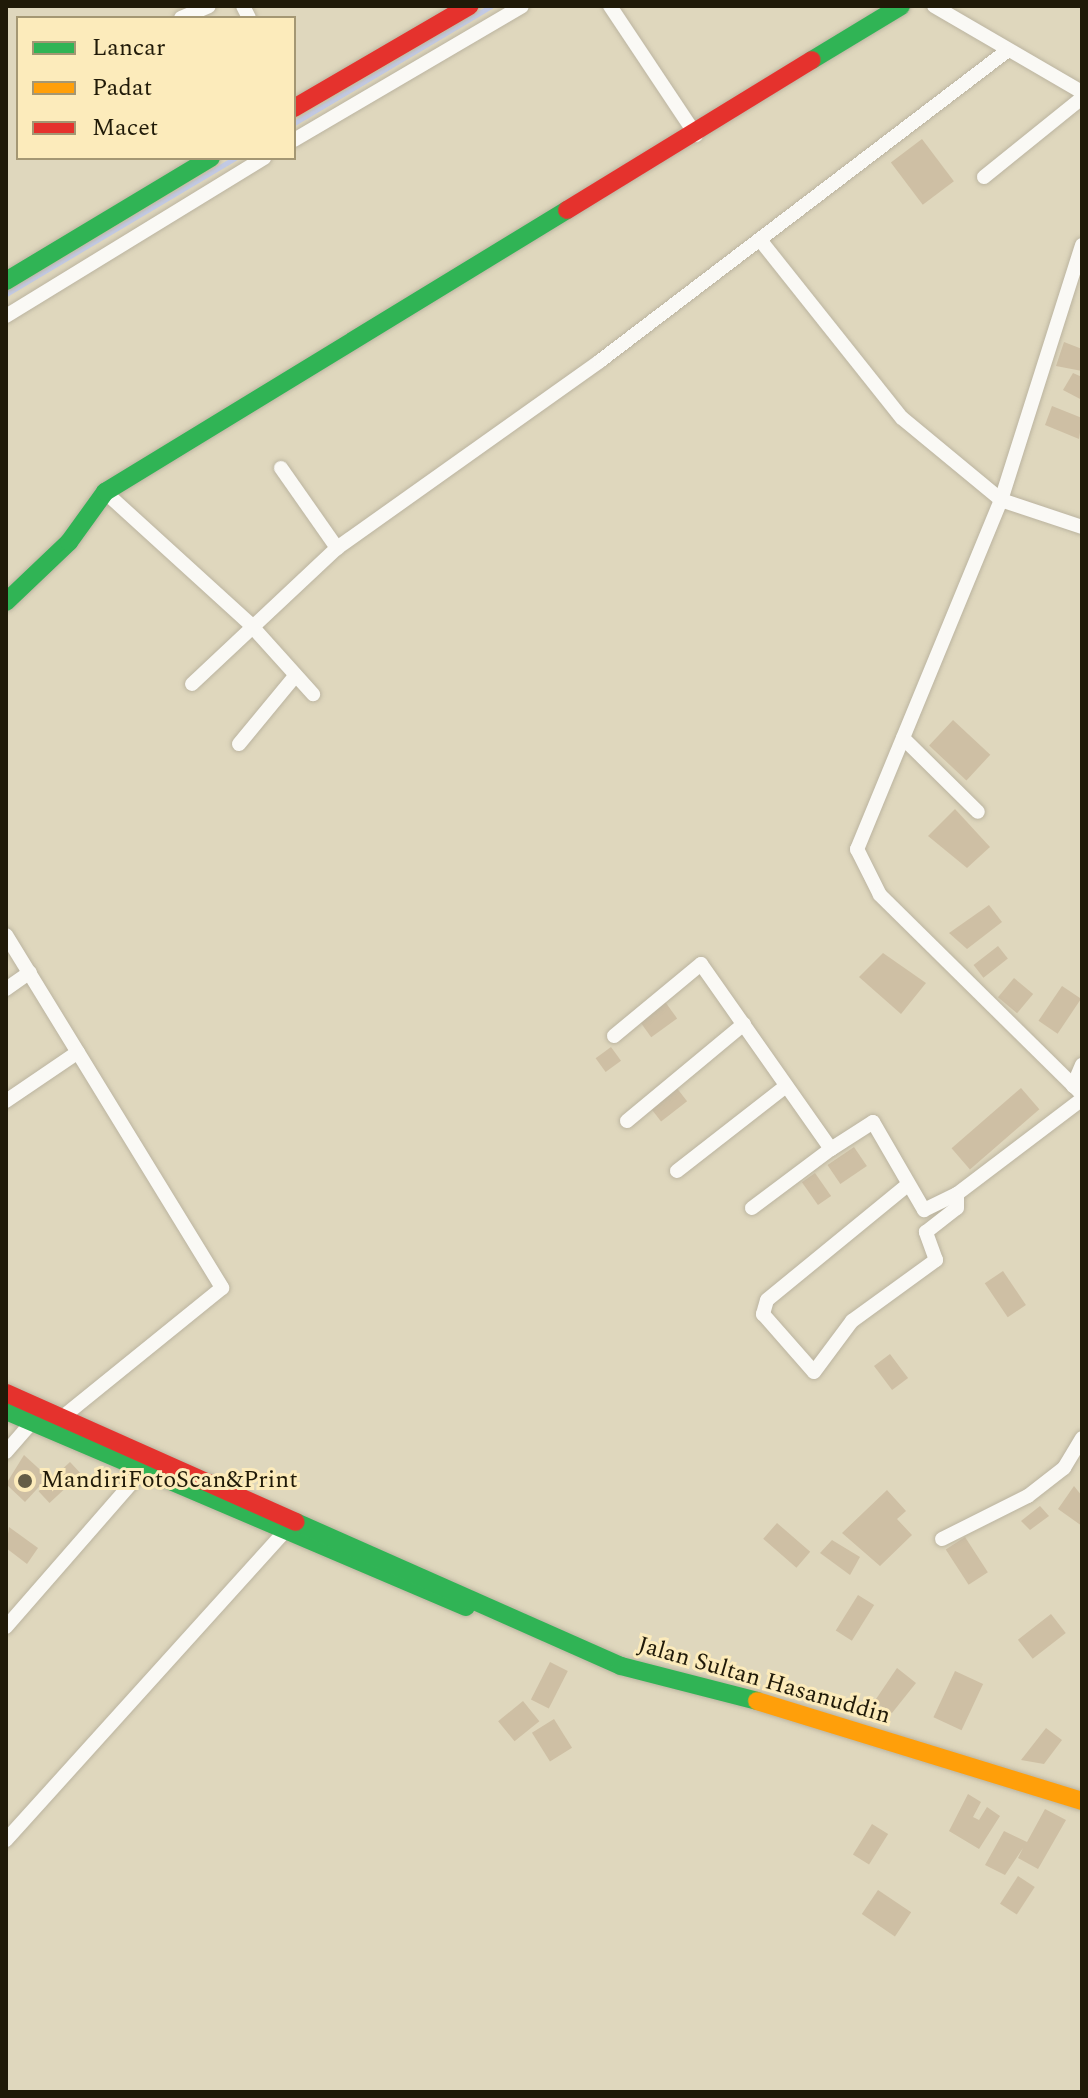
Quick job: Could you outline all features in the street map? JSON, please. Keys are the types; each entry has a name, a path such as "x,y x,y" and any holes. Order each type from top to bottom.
{"main road":[{"path":"296,104 469,6"},
{"path":"6,602 69,542 105,492 696,135 901,6"},
{"path":"6,281 208,160"},
{"path":"6,1393 144,1469 292,1524"},
{"path":"6,1411 32,1422 56,1423 563,1642"},
{"name":"Jalan Sultan Hasanuddin","path":"292,1524 443,1581 563,1642 621,1666 794,1710 1082,1801"}],"street":[{"path":"186,16 209,6"},
{"path":"296,139 522,6"},
{"path":"610,6 696,135"},
{"path":"934,6 1082,95 984,177"},
{"path":"192,684 249,623 337,548 761,241 1007,51"},
{"path":"6,316 261,160"},
{"path":"761,241 902,418 1001,500 1082,527"},
{"path":"1079,1093 862,869 861,833 1001,500 1082,245"},
{"path":"281,468 337,548"},
{"path":"105,492 249,623 313,694"},
{"path":"239,744 295,676"},
{"path":"903,738 978,812"},
{"path":"6,935 222,1292 56,1423"},
{"path":"614,1036 701,964 831,1149"},
{"path":"6,989 30,972"},
{"path":"627,1121 744,1024"},
{"path":"6,1101 78,1052"},
{"path":"752,1208 873,1122 905,1187 924,1210 957,1194 1079,1093 1082,1065"},
{"path":"677,1171 785,1087"},
{"path":"905,1187 767,1300 763,1314 814,1372 852,1321 936,1260 926,1232 957,1208 957,1194"},
{"path":"6,1452 32,1422"},
{"path":"942,1539 1028,1496 1064,1468 1082,1438"},
{"path":"6,1627 144,1469"},
{"path":"6,1840 292,1524"}],"building":[{"path":"922,139 954,181 923,205 891,162"},
{"path":"1064,342 1082,349 1082,371 1056,366"},
{"path":"1073,373 1082,377 1082,400 1063,390"},
{"path":"1052,406 1082,418 1079,439 1045,425"},
{"path":"953,720 990,755 966,780 929,746"},
{"path":"955,809 990,847 967,868 928,836"},
{"path":"989,905 1002,922 967,949 949,933"},
{"path":"998,946 1008,959 983,978 974,965"},
{"path":"883,953 926,983 901,1014 859,977"},
{"path":"1014,978 1033,994 1017,1013 998,997"},
{"path":"1062,986 1081,999 1058,1034 1039,1021"},
{"path":"663,999 677,1018 651,1037 637,1018"},
{"path":"611,1047 621,1061 606,1072 596,1058"},
{"path":"676,1087 687,1101 661,1122 650,1107"},
{"path":"1021,1088 1039,1109 970,1169 952,1148"},
{"path":"854,1147 867,1166 840,1184 827,1165"},
{"path":"815,1173 831,1196 818,1205 802,1182"},
{"path":"1003,1271 1026,1305 1008,1317 985,1283"},
{"path":"890,1354 908,1378 892,1390 874,1366"},
{"name":"MandiriFotoScan&Print","path":"24,1455 48,1477 25,1502 6,1484"},
{"path":"70,1462 81,1474 49,1503 39,1491"},
{"path":"1074,1486 1082,1496 1082,1526 1058,1509"},
{"path":"887,1490 906,1511 897,1519 912,1535 880,1566 842,1533"},
{"path":"1040,1506 1049,1516 1030,1530 1021,1521"},
{"path":"777,1523 810,1552 796,1568 763,1539"},
{"path":"9,1527 38,1548 27,1564 6,1548"},
{"path":"965,1537 988,1572 969,1585 946,1550"},
{"path":"832,1540 860,1557 850,1575 820,1553"},
{"path":"858,1595 874,1605 852,1641 836,1631"},
{"path":"1051,1614 1066,1633 1033,1659 1018,1640"},
{"path":"550,1662 568,1671 549,1709 531,1699"},
{"path":"897,1668 916,1683 892,1713 874,1702"},
{"path":"955,1671 983,1684 962,1730 933,1717"},
{"path":"523,1701 539,1721 514,1741 498,1721"},
{"path":"554,1719 572,1748 550,1762 532,1733"},
{"path":"1046,1728 1062,1740 1044,1764 1021,1760"},
{"path":"968,1794 981,1802 973,1817 979,1820 987,1807 1000,1816 979,1849 949,1831"},
{"path":"1045,1809 1066,1820 1038,1869 1018,1858 1023,1848 1005,1875 985,1865 1004,1831 1027,1842"},
{"path":"872,1824 888,1834 869,1865 853,1855"},
{"path":"1018,1876 1035,1887 1017,1915 1000,1904"},
{"path":"878,1890 911,1912 895,1936 862,1914"}],"waterway":[{"path":"296,122 491,6"},
{"path":"6,294 232,160"}],"traffic: fast":[{"path":"812,60 901,6"},
{"path":"6,281 208,160"},
{"path":"6,602 69,542 105,492 567,210"},
{"path":"6,1411 466,1607"},
{"path":"296,1522 621,1666 757,1701"}],"traffic: slow":[{"path":"757,1701 1082,1801"}],"traffic: jam":[{"path":"296,107 469,6"},
{"path":"567,210 812,60"},
{"path":"6,1393 296,1522"}],"place":[{"name":"MandiriFotoScan&Print","path":"25,1481"}]}
